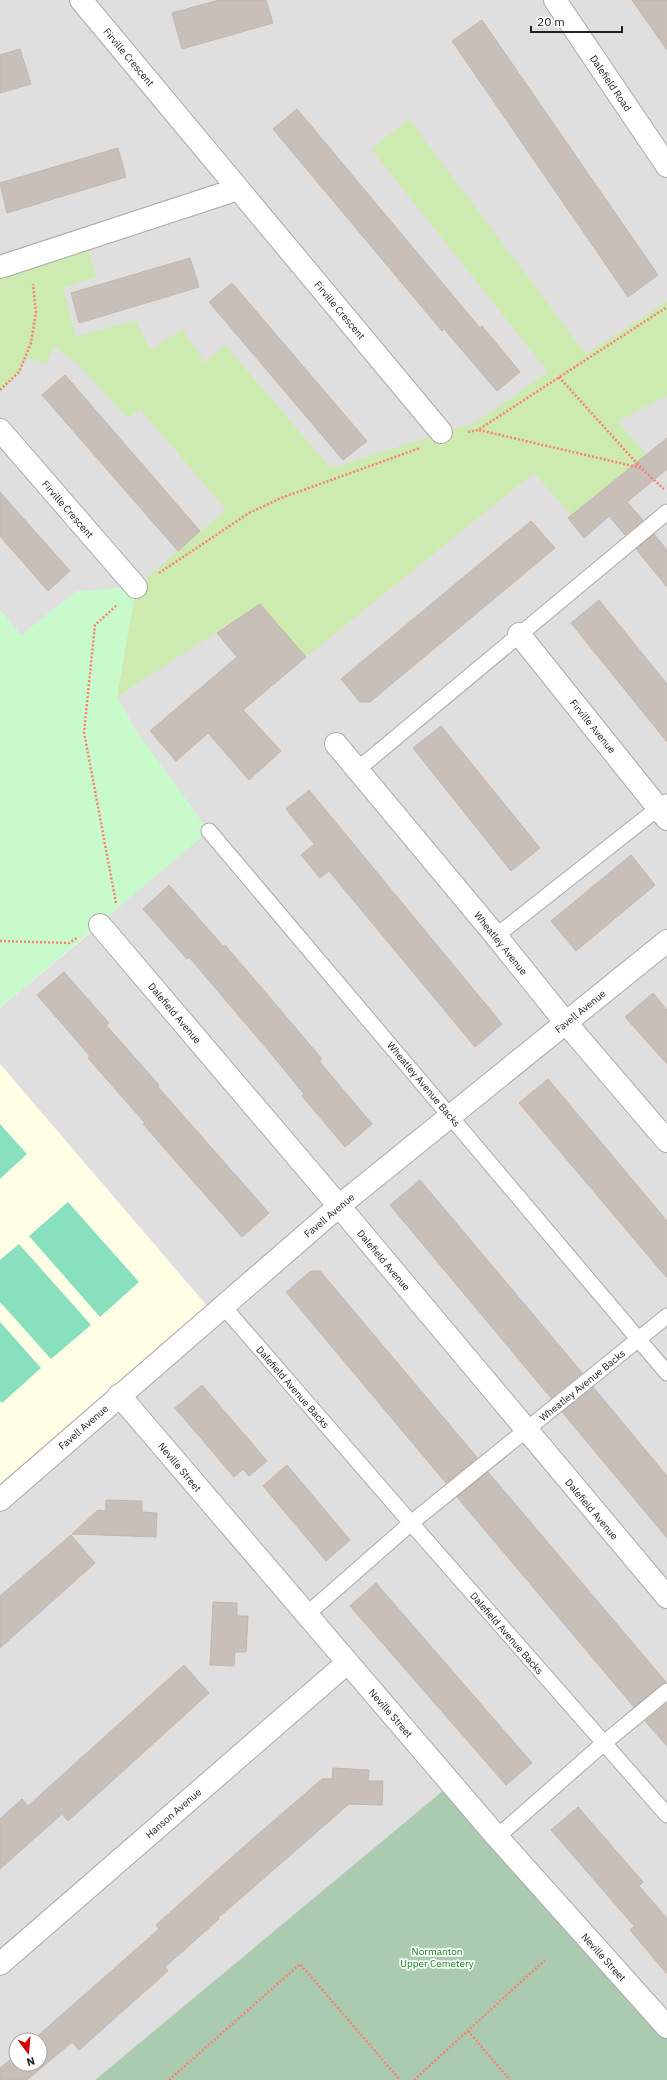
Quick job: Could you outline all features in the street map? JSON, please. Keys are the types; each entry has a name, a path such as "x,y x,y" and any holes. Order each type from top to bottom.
{"street":[{"name":"Firville Crescent","path":"81,0 441,432"},
{"name":"Dalefield Road","path":"555,0 667,166"},
{"path":"0,267 238,189"},
{"name":"Firville Crescent","path":"0,430 136,588"},
{"name":"Firville Avenue","path":"519,634 664,810"},
{"name":"Wheatley Avenue","path":"336,744 496,936 566,1023 667,1142"},
{"name":"Dalefield Avenue","path":"100,925 339,1206 667,1597"},
{"name":"Favell Avenue","path":"0,1500 339,1206 667,941"},
{"name":"Neville Street","path":"119,1396 497,1837 667,2027"},
{"name":"Hanson Avenue","path":"0,1964 347,1663"}],"lane":[{"path":"358,769 667,512"},
{"path":"496,936 664,810"},
{"name":"Wheatley Avenue Backs","path":"209,831 667,1373"},
{"name":"Dalefield Avenue Backs","path":"223,1306 410,1523 667,1815"},
{"name":"Wheatley Avenue Backs","path":"526,1430 667,1316"},
{"path":"306,1615 410,1523 526,1430"},
{"path":"497,1837 604,1743 667,1691"}],"path":[{"path":"0,390 19,372 31,343 36,312 33,280 26,259"},
{"path":"465,433 478,430 667,307"},
{"path":"559,377 641,468 667,492"},
{"path":"478,430 641,468"},
{"path":"0,941 69,943 100,925 116,903 84,732 95,625 136,588 255,510 281,498 423,447"},
{"path":"414,2080 545,1960"},
{"path":"169,2080 300,1964 400,2080"},
{"path":"468,2031 510,2080"}],"shaded area":[{"path":"0,0 667,0 667,2027 451,1784 95,2080 0,2080 0,1500 213,1314 0,1064 0,1008 100,925 135,729 117,697 136,588 77,591 21,635 0,610"},
{"path":"0,1064 214,1314 0,1500"}],"green space":[{"path":"409,119 586,354 667,301 667,396 618,421 647,455 571,515 534,473 306,657 260,604 117,697 136,587 226,510 140,409 128,419 78,364 55,347 46,364 25,357 19,372 0,390 0,267 85,240 96,277 63,288 76,337 135,320 151,350 182,329 205,363 225,345 331,468 476,422 548,372 371,149"},
{"path":"136,587 117,697 135,729 209,831 0,1008 0,610 21,635 77,591"},
{"path":"0,1124 27,1154 0,1179"},
{"path":"68,1202 139,1282 100,1317 29,1236"},
{"path":"19,1244 91,1325 51,1359 0,1302 0,1260"},
{"path":"0,1322 41,1368 2,1403 0,1401"},
{"name":"Normanton Upper Cemetery","path":"451,1784 667,2027 667,2080 95,2080"}],"building":[{"path":"219,0 266,0 273,23 182,49 172,13"},
{"path":"632,0 667,0 667,50"},
{"path":"482,20 658,275 628,297 452,41"},
{"path":"20,49 31,84 0,93 0,55"},
{"path":"297,109 480,328 482,326 520,372 497,391 444,329 442,331 273,129"},
{"path":"118,148 126,177 7,213 0,183"},
{"path":"190,258 199,287 79,323 71,293"},
{"path":"232,283 367,441 343,460 209,302"},
{"path":"65,375 200,531 178,551 42,395"},
{"path":"667,438 667,469 627,502 643,520 625,535 609,516 584,538 568,518"},
{"path":"0,492 70,571 48,591 0,536"},
{"path":"531,521 555,548 370,702 360,702 341,679"},
{"path":"654,534 667,550 667,587 636,549"},
{"path":"599,600 667,684 667,742 571,623"},
{"path":"260,604 306,657 243,710 281,751 249,780 208,733 176,761 150,731 237,657 217,633"},
{"path":"441,726 540,848 511,871 413,748"},
{"path":"309,790 502,1024 475,1047 329,871 320,878 301,855 314,844 286,809"},
{"path":"631,855 655,885 576,951 551,921"},
{"path":"169,885 223,946 225,945 277,1006 322,1059 319,1061 372,1124 345,1147 302,1096 304,1094 273,1056 189,957 187,959 143,909"},
{"path":"64,972 109,1023 106,1025 159,1085 158,1087 269,1213 242,1237 143,1124 145,1123 88,1058 90,1056 37,995"},
{"path":"653,993 667,1010 667,1064 625,1017"},
{"path":"548,1079 667,1221 667,1278 519,1103"},
{"path":"420,1180 582,1373 551,1398 390,1205"},
{"path":"311,1271 320,1271 477,1458 446,1483 286,1292"},
{"path":"202,1385 267,1461 249,1476 243,1469 234,1477 175,1408"},
{"path":"593,1387 667,1476 667,1538 562,1412"},
{"path":"287,1465 350,1540 326,1561 263,1486"},
{"path":"488,1472 666,1682 634,1707 457,1497"},
{"path":"106,1500 142,1501 142,1512 157,1513 156,1537 72,1534 98,1510 106,1511"},
{"path":"71,1535 95,1563 0,1648 0,1596"},
{"path":"376,1583 532,1763 506,1785 350,1606"},
{"path":"213,1602 237,1603 237,1616 248,1616 246,1652 235,1652 234,1666 210,1665"},
{"path":"184,1665 209,1693 68,1821 62,1814 0,1869 0,1819 22,1799 28,1806"},
{"path":"667,1703 667,1746 645,1721"},
{"path":"333,1768 369,1770 368,1781 383,1781 382,1805 349,1804 218,1918 219,1919 165,1967 168,1971 79,2050 72,2042 48,2062 48,2032 42,2032 159,1929 156,1925 249,1842 322,1779 332,1779"},
{"path":"578,1807 643,1882 639,1886 667,1918 667,1974 630,1930 634,1926 551,1830"},
{"path":"8,2062 8,2072 36,2072 27,2080 0,2080 0,2068"}]}
